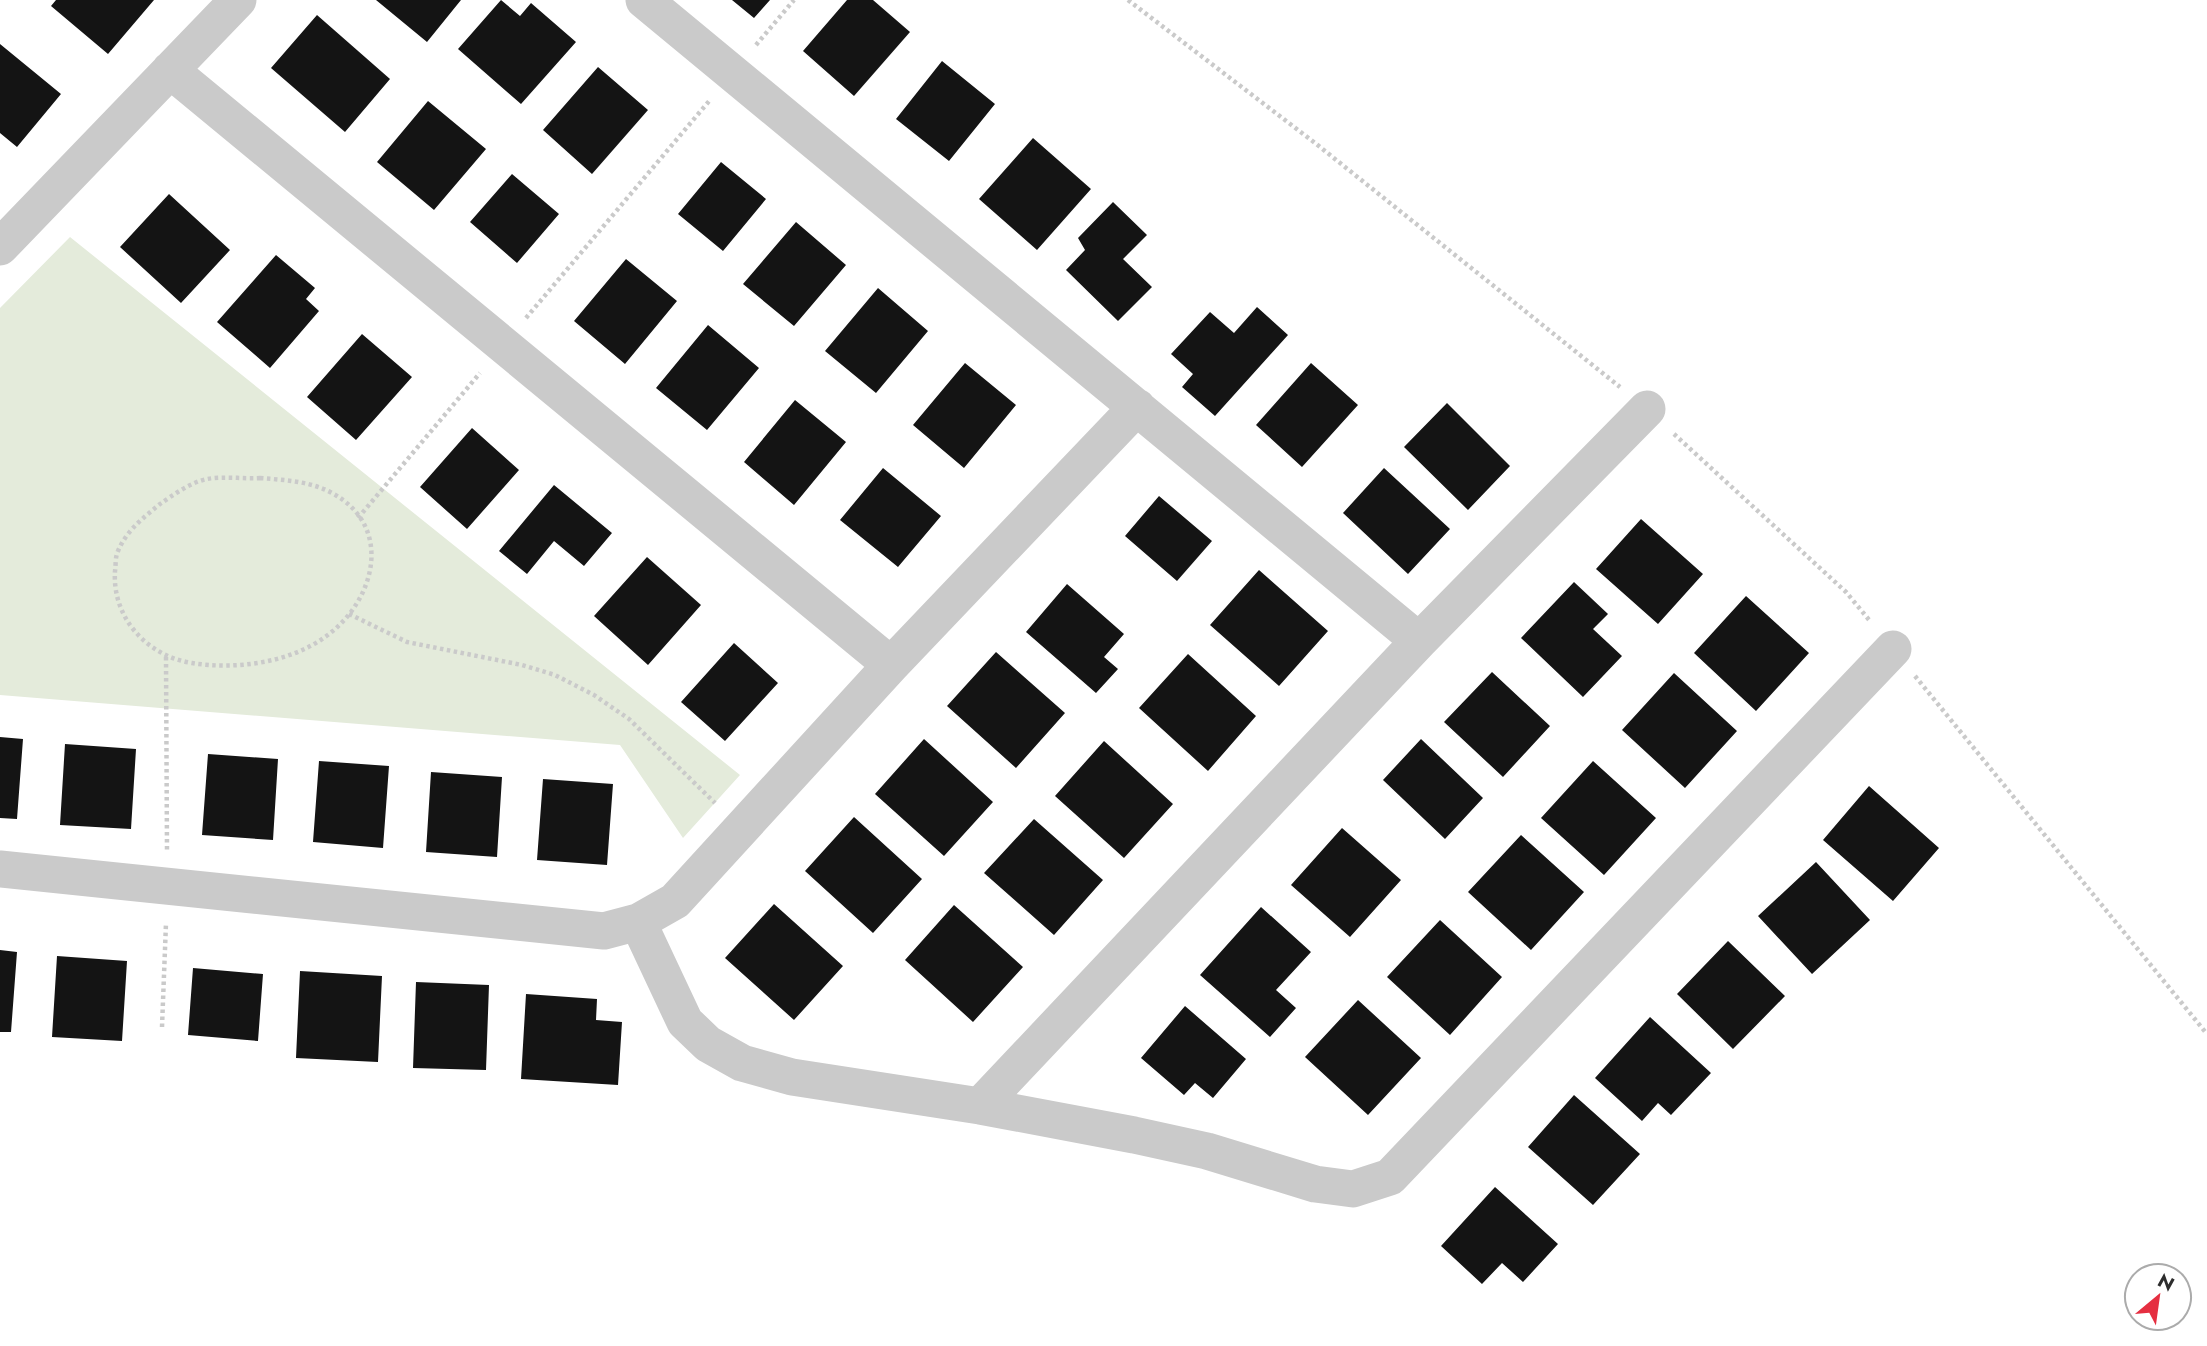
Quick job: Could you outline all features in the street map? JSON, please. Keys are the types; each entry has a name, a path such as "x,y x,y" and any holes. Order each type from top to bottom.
{"street":[{"path":"0,247 238,0"},
{"path":"644,0 1419,641"},
{"path":"170,70 891,665"},
{"path":"0,869 604,931 638,922 674,901 891,665 1137,407"},
{"path":"980,1106 1419,641 1647,409"},
{"path":"638,922 685,1022 708,1044 742,1063 792,1077 980,1106 1207,1151 1315,1184 1353,1189 1390,1177 1893,649"}],"path":[{"path":"358,518 794,0"},
{"path":"1128,0 1315,143 1647,409 1846,592 2207,1034"},
{"path":"205,479 300,482 332,493 358,518 367,531 373,557 368,586 349,614 325,638 274,660 226,666 166,657 139,637 124,619 114,585 117,553 135,524 172,495 205,479"},
{"path":"349,614 407,642 522,665 555,675 594,695 629,719 741,828"},
{"path":"162,1027 167,888 166,657"}],"green space":[{"path":"70,237 740,775 683,838 620,745 0,695 0,308"}],"building":[{"path":"56,0 154,0 108,54 51,6"},
{"path":"376,0 461,0 427,42"},
{"path":"501,0 520,16 531,3 576,42 521,104 458,49"},
{"path":"732,0 770,0 754,18"},
{"path":"847,0 873,0 910,32 854,96 803,51"},
{"path":"317,15 390,79 345,132 271,68"},
{"path":"0,44 61,94 17,147 0,133"},
{"path":"942,61 995,104 949,161 896,119"},
{"path":"598,67 648,110 592,174 543,130"},
{"path":"428,101 486,149 434,210 377,162"},
{"path":"1033,138 1091,189 1037,250 979,199"},
{"path":"721,162 766,199 723,251 678,214"},
{"path":"512,174 559,214 517,263 470,222"},
{"path":"169,194 230,250 181,303 120,247"},
{"path":"1113,202 1147,235 1123,259 1152,287 1118,321 1066,270 1085,250 1078,238"},
{"path":"796,222 846,265 794,326 743,284"},
{"path":"276,255 315,288 306,299 319,311 270,368 217,322"},
{"path":"626,259 677,301 625,364 574,321"},
{"path":"878,288 928,331 876,393 825,351"},
{"path":"1257,307 1288,335 1215,416 1182,387 1193,374 1171,354 1210,312 1234,333"},
{"path":"708,325 759,368 707,430 656,388"},
{"path":"362,334 412,377 356,440 307,397"},
{"path":"965,363 1016,405 964,468 913,425"},
{"path":"1311,363 1358,405 1302,467 1256,425"},
{"path":"795,400 846,442 794,505 744,462"},
{"path":"1447,403 1510,466 1468,510 1404,447"},
{"path":"472,428 519,470 467,529 420,487"},
{"path":"883,468 941,516 898,567 840,520"},
{"path":"1384,468 1450,529 1408,574 1343,513"},
{"path":"554,485 612,533 584,566 554,541 527,574 499,551"},
{"path":"1159,496 1212,541 1177,581 1125,536"},
{"path":"1641,519 1703,574 1658,624 1596,569"},
{"path":"647,557 701,605 648,665 594,616"},
{"path":"1259,570 1328,631 1279,686 1210,625"},
{"path":"1574,582 1608,614 1593,629 1622,656 1583,697 1521,638"},
{"path":"1067,584 1124,634 1104,657 1118,669 1096,693 1026,632"},
{"path":"1746,596 1809,653 1756,711 1694,653"},
{"path":"734,643 778,683 725,741 681,702"},
{"path":"996,652 1065,713 1016,768 947,706"},
{"path":"1188,654 1256,716 1208,771 1139,708"},
{"path":"1492,672 1550,726 1503,777 1444,722"},
{"path":"1674,673 1737,731 1685,788 1622,730"},
{"path":"0,737 23,739 17,819 0,818"},
{"path":"924,739 993,802 944,856 875,794"},
{"path":"1421,739 1483,798 1445,839 1383,780"},
{"path":"1104,741 1173,804 1124,858 1055,796"},
{"path":"65,744 136,749 131,829 60,825"},
{"path":"208,754 278,759 273,840 202,835"},
{"path":"319,761 389,766 383,848 313,842"},
{"path":"1593,761 1656,818 1604,875 1541,818"},
{"path":"431,772 502,777 497,857 426,852"},
{"path":"543,779 613,784 607,865 537,860"},
{"path":"1869,786 1939,848 1893,901 1823,840"},
{"path":"854,817 922,879 873,933 805,871"},
{"path":"1034,819 1103,880 1054,935 984,873"},
{"path":"1342,828 1401,880 1350,937 1291,885"},
{"path":"1521,835 1584,892 1531,950 1468,892"},
{"path":"1816,862 1870,920 1812,974 1758,916"},
{"path":"774,904 843,966 794,1020 725,958"},
{"path":"954,905 1023,967 973,1022 905,960"},
{"path":"1261,907 1311,952 1276,990 1296,1008 1270,1037 1200,975"},
{"path":"1440,920 1502,977 1450,1035 1387,977"},
{"path":"1728,941 1785,996 1733,1049 1677,994"},
{"path":"0,950 17,952 11,1032 0,1032"},
{"path":"57,956 127,961 122,1041 52,1037"},
{"path":"193,968 263,974 258,1041 188,1035"},
{"path":"300,971 382,976 378,1062 296,1058"},
{"path":"416,982 489,985 486,1070 413,1068"},
{"path":"526,994 597,999 596,1020 622,1022 618,1085 521,1079"},
{"path":"1358,1000 1421,1058 1368,1115 1305,1057"},
{"path":"1185,1006 1246,1059 1213,1098 1195,1083 1184,1095 1141,1058"},
{"path":"1650,1017 1711,1073 1671,1115 1658,1103 1642,1121 1595,1078"},
{"path":"1574,1095 1640,1154 1593,1205 1528,1147"},
{"path":"1495,1187 1558,1244 1523,1282 1502,1263 1482,1284 1441,1246"}]}
